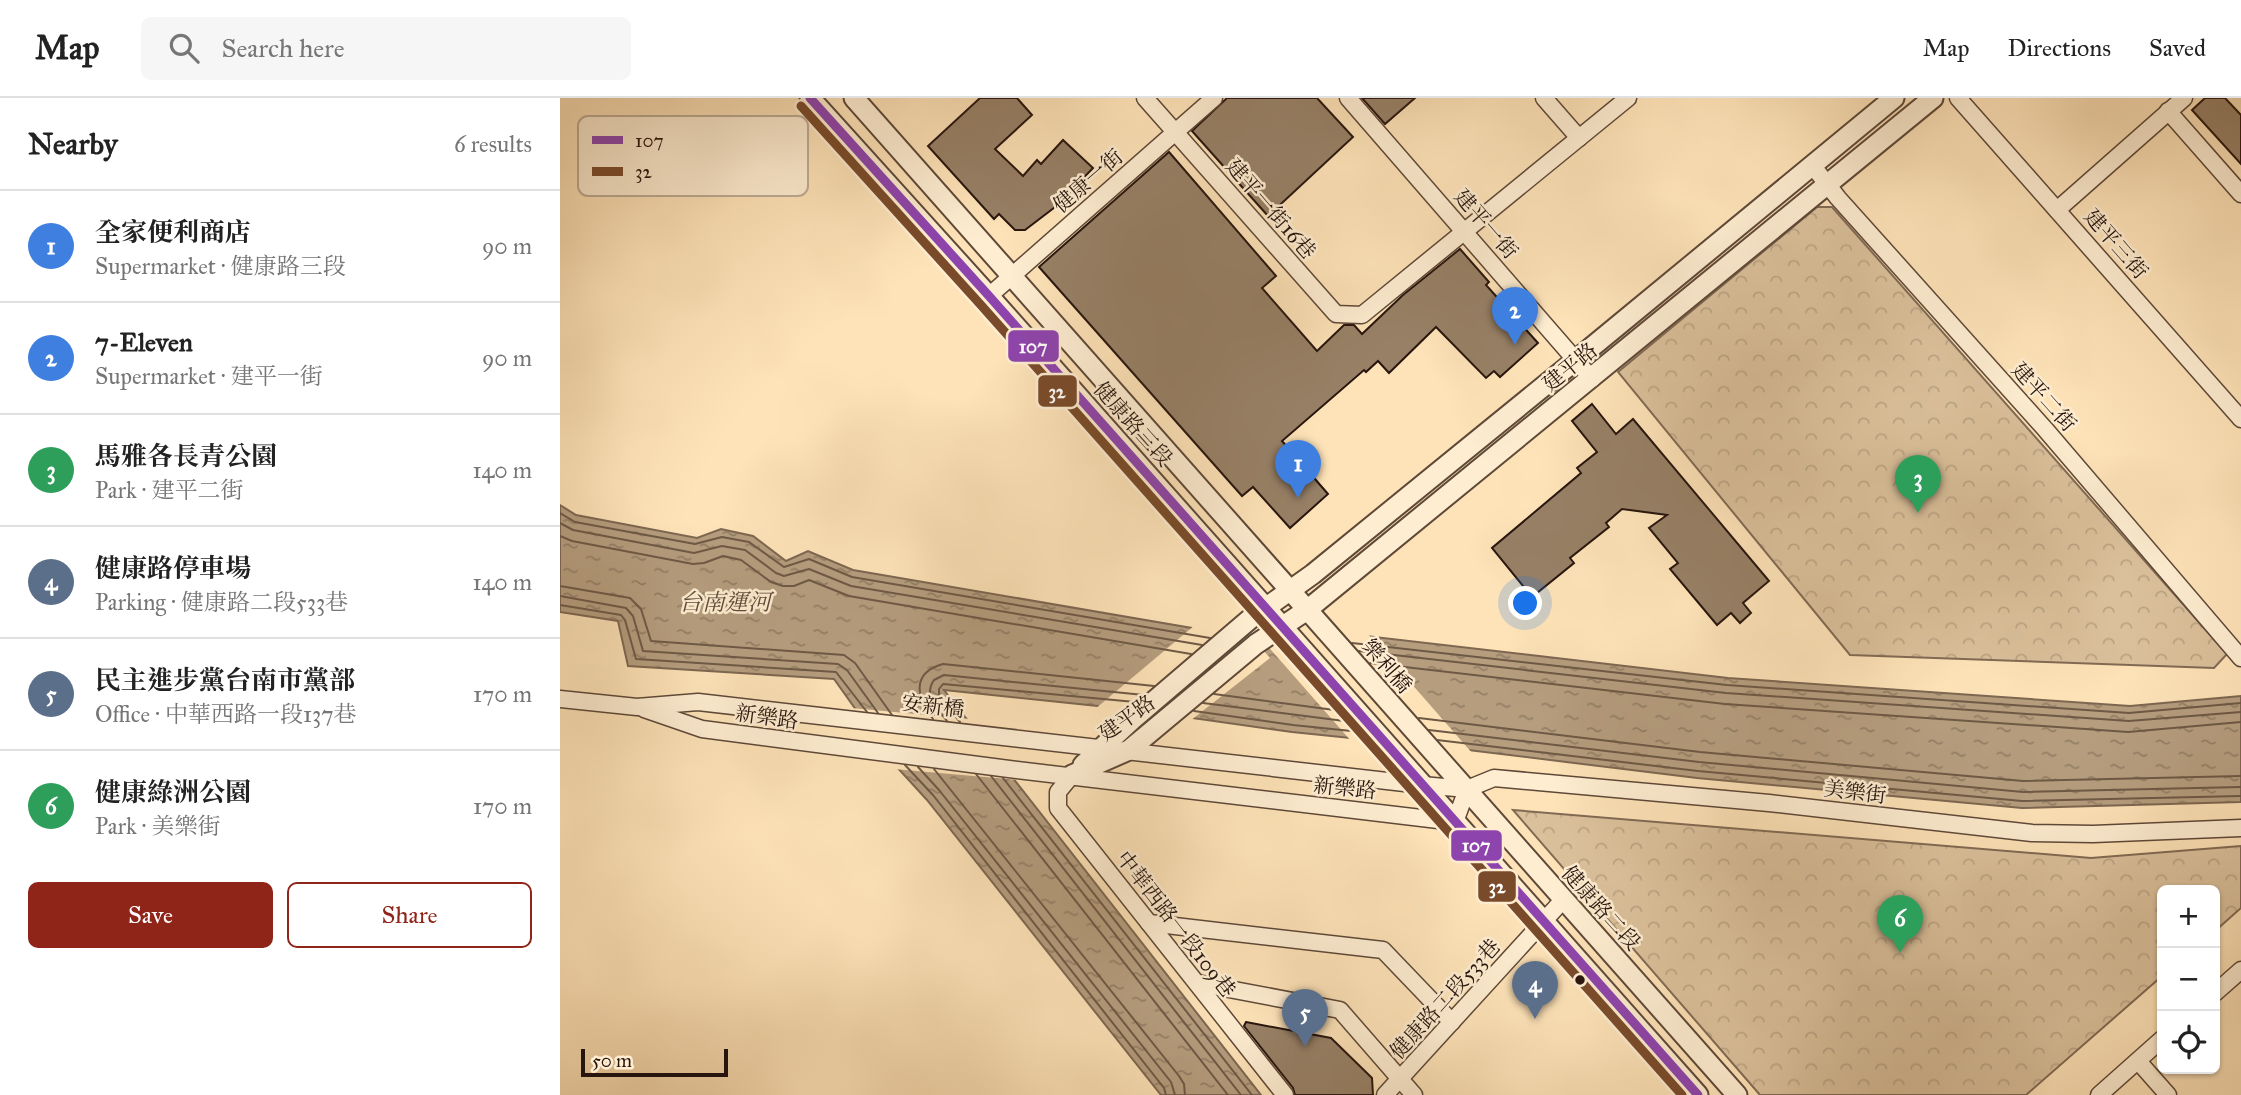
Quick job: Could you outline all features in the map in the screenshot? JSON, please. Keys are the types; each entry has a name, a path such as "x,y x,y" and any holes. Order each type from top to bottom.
{"street":[{"name":"健康路三段","path":"810,98 1281,625"},
{"name":"健康路三段","path":"854,98 1307,610"},
{"name":"建平一街16巷","path":"1145,98 1336,314 1362,316 1465,231"},
{"name":"健康一街","path":"989,296 1214,98"},
{"name":"建平一街","path":"1348,98 1592,379"},
{"path":"1544,98 1579,138"},
{"path":"1465,231 1628,98"},
{"name":"建平路","path":"1072,775 1240,627 1291,592 1894,98"},
{"name":"建平路","path":"1072,775 1129,750 1256,644 1307,610 1592,379 1933,98"},
{"name":"建平三街","path":"1958,98 2241,419"},
{"path":"2057,210 2184,98"},
{"path":"2168,111 2241,194"},
{"name":"建平二街","path":"1812,165 2045,429 2241,658"},
{"name":"樂利橋","path":"1307,610 1432,752"},
{"path":"1281,625 1698,1095"},
{"name":"新樂路","path":"560,699 637,707 698,702 864,719"},
{"name":"新樂路","path":"637,707 702,729 895,755 1455,822"},
{"name":"安新橋","path":"864,719 998,735"},
{"name":"新樂路","path":"998,735 1467,789"},
{"name":"健康路二段","path":"1432,752 1737,1095"},
{"name":"中華西路一段109巷","path":"1072,775 1058,792 1058,808 1285,1095"},
{"name":"美樂街","path":"1467,789 1494,778 1769,803 2032,833 2093,834 2241,828"},
{"path":"1455,822 1467,789"},
{"name":"健康路二段533巷","path":"1385,1095 1563,900"},
{"path":"1149,923 1383,950 1452,1022"},
{"path":"2220,989 2241,970"},
{"path":"1197,983 1340,1010 1414,1095"},
{"path":"2099,1095 2157,1043"},
{"path":"2138,1060 2168,1095"}],"green space":[{"path":"1817,207 1832,207 2227,654 2214,668 1850,655 1618,372"},
{"path":"1513,810 2091,858 2241,846 2241,908 2220,927 2220,885 2157,885 2157,980 2026,1095 1760,1095"}],"water":[{"name":"台南運河","path":"560,505 576,515 697,538 721,529 753,536 786,561 808,551 853,570 1268,641 1357,635 1728,678 2130,706 2241,696 2241,802 2022,808 1697,778 1292,732 1136,710 944,690 1261,1095 1161,1095 927,800 896,766 834,679 628,666 618,621 560,612"}],"pier":[{"path":"1195,625 1249,634 1270,658 1190,721 1095,709"},
{"path":"1367,633 1473,754 1352,742 1258,635 1268,637"},
{"path":"851,708 970,719 1018,780 894,769"}],"building":[{"path":"980,98 1017,98 1032,115 995,149 1023,176 1037,160 1041,164 1063,140 1093,168 1059,204 1025,230 1015,230 999,214 994,219 928,146"},
{"path":"1227,98 1317,98 1353,137 1268,216 1192,131"},
{"path":"1362,98 1415,98 1385,124"},
{"path":"2205,98 2225,98 2241,115 2241,164 2192,110"},
{"path":"1169,152 1276,276 1262,288 1317,351 1344,325 1354,325 1362,334 1403,295 1460,249 1489,282 1486,285 1538,343 1500,377 1494,371 1486,378 1436,327 1389,373 1378,361 1366,372 1364,370 1282,441 1328,494 1290,528 1253,487 1242,496 1039,267"},
{"path":"1592,404 1616,434 1633,419 1769,581 1743,603 1751,613 1740,623 1731,613 1717,625 1670,569 1678,563 1649,528 1667,515 1622,509 1606,523 1609,527 1570,558 1574,563 1532,597 1492,548 1581,473 1577,468 1597,452 1572,421"},
{"path":"1246,1022 1331,1038 1372,1078 1373,1095 1295,1095 1293,1088 1244,1026"}],"transit line":[{"name":"107","path":"810,98 1698,1095"},
{"name":"32","path":"801,106 1682,1095"}],"place":[{"name":"7-Eleven","path":"1515,345"},
{"name":"全家便利商店","path":"1298,498"},
{"name":"馬雅各長青公園","path":"1918,513"},
{"name":"健康綠洲公園","path":"1900,953"},
{"name":"健康路停車場","path":"1535,1019"},
{"name":"民主進步黨台南市黨部","path":"1305,1047"}]}
